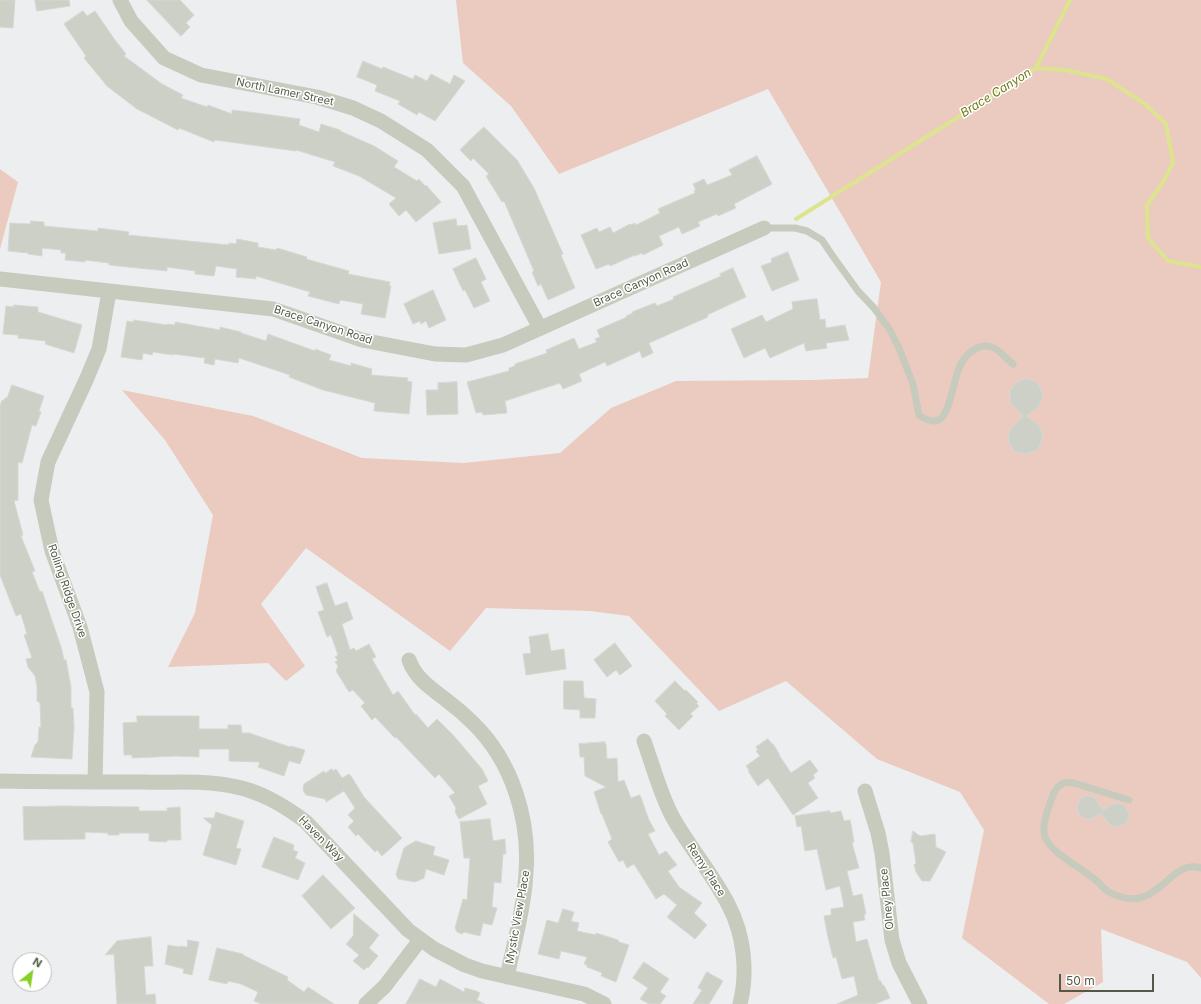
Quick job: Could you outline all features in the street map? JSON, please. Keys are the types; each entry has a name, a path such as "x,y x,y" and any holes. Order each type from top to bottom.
{"street":[{"name":"North Lamer Street","path":"120,0 131,21 164,58 202,75 317,96 353,108 381,121 426,150 463,186 540,328"},
{"name":"Brace Canyon Road","path":"0,279 273,309 362,340 435,354 466,355 503,345 764,228"},
{"name":"Rolling Ridge Drive","path":"95,782 97,692 80,627 52,551 41,500 48,462 99,349 110,292"},
{"name":"Mystic View Place","path":"409,660 416,674 423,682 463,713 485,736 498,754 508,774 519,803 526,834 526,874 521,912 507,977"},
{"name":"Remy Place","path":"644,741 672,814 723,895 735,920 742,948 744,965 744,981 740,1004"},
{"name":"Haven Way","path":"0,781 213,784 232,786 271,799 306,821 408,930 420,940 448,958 482,971 584,994 604,1004"},
{"name":"Olney Place","path":"865,791 878,833 882,854 892,940 899,963 920,1004"},
{"path":"366,1004 385,986 420,940"}],"lane":[{"path":"764,228 795,228 807,231 822,240 858,291 874,308 890,330 899,348 913,384 919,415 926,420 937,420 943,417 948,406 962,361 971,351 982,346 992,347 1013,364"},
{"path":"1129,800 1074,783 1066,782 1061,784 1055,790 1045,825 1045,836 1052,846 1065,858 1108,891 1123,898 1142,898 1152,894 1178,872 1189,867 1201,868"}],"shaded area":[{"path":"456,0 1201,0 1201,978 1187,962 1101,929 1103,982 1064,1004 1049,1004 962,938 984,830 960,792 877,759 786,681 719,711 629,616 590,611 486,608 450,651 306,548 261,604 305,666 286,681 268,663 168,667 195,613 213,515 165,440 122,390 253,416 362,458 464,463 560,453 611,408 676,381 868,378 881,282 768,89 559,174 511,106 463,63"},
{"path":"0,169 18,182 0,249"}],"building":[{"path":"0,0 15,0 13,28 0,27"},
{"path":"35,0 69,0 70,6 37,11"},
{"path":"147,0 180,0 194,15 186,23 190,27 181,36"},
{"path":"83,11 87,16 95,11 126,54 124,56 162,84 183,95 181,98 207,107 208,105 232,114 232,110 300,119 299,125 319,132 321,124 340,130 374,146 398,161 394,167 417,181 419,179 441,202 416,222 406,210 399,216 389,204 396,198 359,176 333,166 335,162 296,150 215,140 214,142 179,128 178,130 137,109 107,86 84,58 86,56 64,24"},
{"path":"363,61 413,79 415,75 427,81 431,74 450,84 454,75 465,81 435,121 419,112 417,115 398,104 400,101 375,91 377,85 357,77"},
{"path":"484,127 517,160 534,188 563,254 561,255 575,288 548,300 541,284 538,286 532,272 534,271 504,201 502,202 486,176 489,174 473,158 471,161 460,150"},
{"path":"757,156 772,184 734,204 736,208 718,216 717,214 698,222 700,226 682,234 679,227 659,236 663,245 643,255 642,253 635,255 610,266 609,264 596,269 581,235 597,228 599,232 610,227 613,233 630,224 635,223 636,225 660,213 658,209 695,193 694,190 696,190 693,184 704,179 707,185 732,175 729,170"},
{"path":"456,219 457,226 467,225 471,249 439,254 433,223"},
{"path":"31,221 44,222 44,226 98,231 98,228 129,232 128,235 229,245 229,243 236,244 237,239 258,243 258,247 276,250 277,248 307,257 306,259 349,271 348,274 390,282 389,286 391,286 385,318 361,314 363,304 340,300 339,304 308,296 310,292 256,276 256,279 236,277 237,269 216,266 214,276 195,274 195,271 167,267 167,271 109,265 109,263 85,260 85,262 65,260 66,253 61,253 61,250 42,248 42,256 8,251 10,223 30,224"},
{"path":"788,252 799,280 772,291 761,266 772,262 771,259"},
{"path":"476,258 486,279 481,282 490,301 474,308 465,290 463,291 453,269"},
{"path":"733,268 746,297 707,315 708,317 649,343 653,353 642,358 640,351 607,366 605,362 579,374 582,381 563,389 560,383 505,401 507,413 483,415 482,412 476,413 467,382 509,371 509,368 515,366 515,364 547,353 546,350 574,338 579,349 597,342 595,339 600,337 597,330 627,317 626,316 633,313 632,312 655,303 657,306 674,299 673,297 721,276 720,274"},
{"path":"433,290 446,320 429,328 426,321 421,324 420,321 413,324 404,304"},
{"path":"817,299 820,320 825,319 826,328 845,325 849,340 826,343 827,348 806,351 804,343 770,358 765,348 744,358 731,329 762,315 766,322 793,309 792,302"},
{"path":"14,305 38,307 38,312 82,325 74,353 45,344 46,341 18,338 18,335 3,334 6,306 14,307"},
{"path":"134,320 167,325 175,325 175,322 220,330 220,327 241,332 266,341 268,334 315,351 315,349 331,355 329,360 351,366 351,363 372,369 371,375 408,378 407,381 412,382 409,414 374,411 375,403 323,390 289,377 290,375 239,358 238,363 215,359 214,365 204,363 205,358 153,352 152,355 143,353 142,360 121,357 127,321 133,322"},
{"path":"1025,379 1036,382 1043,395 1039,406 1027,416 1039,426 1042,432 1042,441 1036,451 1025,454 1016,452 1012,448 1008,437 1011,428 1023,416 1010,402 1010,391 1017,382"},
{"path":"457,382 458,414 427,415 426,390 438,390 438,383"},
{"path":"12,385 44,396 39,411 41,412 36,426 32,425 22,463 18,462 18,500 14,501 23,535 21,536 35,571 32,572 40,592 42,591 64,660 66,660 71,687 71,708 73,708 74,727 72,759 31,757 35,745 38,742 39,727 41,727 40,703 37,701 35,676 28,667 26,659 32,658 24,635 27,634 21,614 16,616 0,575 0,407 2,400 4,401 5,398 7,398"},
{"path":"327,583 335,606 347,602 353,619 342,624 350,650 354,648 356,651 369,644 376,657 372,659 393,695 398,691 415,715 416,714 428,728 437,719 454,736 482,769 488,781 478,786 487,804 459,819 455,812 456,808 449,796 455,793 439,774 435,778 375,717 372,720 361,706 365,703 353,690 349,692 336,671 338,666 335,662 338,660 335,657 338,655 331,635 327,637 318,612 324,610 316,587"},
{"path":"548,634 551,651 564,649 566,669 526,675 523,654 531,653 529,637"},
{"path":"615,643 632,666 620,675 616,670 607,677 594,660"},
{"path":"564,681 583,681 584,698 596,699 595,718 580,718 580,710 564,709"},
{"path":"675,681 698,702 696,703 699,706 690,714 693,716 679,730 665,716 667,714 655,701"},
{"path":"137,716 199,716 199,729 228,729 228,725 241,725 242,733 249,733 290,747 305,750 300,764 289,761 284,776 258,767 260,762 229,761 229,749 199,749 199,757 177,756 132,758 132,755 124,755 123,723 137,722"},
{"path":"768,739 773,744 791,773 810,760 818,771 813,775 815,778 808,783 818,798 793,815 768,778 758,786 746,766 760,756 756,751 758,750 756,747"},
{"path":"605,742 607,759 617,758 618,782 624,780 631,798 640,795 649,820 655,831 648,834 659,855 666,851 677,865 668,871 679,887 702,903 694,913 707,925 695,939 667,917 677,905 664,894 656,899 634,864 627,868 623,860 619,862 608,842 612,839 601,814 594,792 606,787 585,776 584,757 580,757 579,744"},
{"path":"332,769 333,771 336,769 342,778 349,774 364,797 402,838 382,856 377,850 375,852 358,834 356,836 348,827 354,821 348,815 355,808 344,791 326,802 325,799 306,795 303,790 304,784 324,771 325,773"},
{"path":"1085,796 1095,798 1103,810 1113,804 1119,803 1123,805 1128,811 1129,817 1127,821 1123,825 1115,827 1109,824 1101,813 1091,819 1082,817 1078,812 1077,806 1080,799"},
{"path":"23,807 139,807 139,811 167,811 167,808 180,807 181,840 168,840 166,842 149,841 149,833 119,833 119,835 108,835 108,833 85,832 85,839 24,840"},
{"path":"830,811 830,813 841,811 844,821 850,820 851,824 854,842 852,843 859,868 847,871 853,896 862,894 866,914 864,914 865,920 853,922 856,942 867,939 879,981 880,980 883,986 884,985 890,998 875,1004 837,1004 858,995 854,976 842,979 836,957 833,958 824,916 831,915 831,909 844,907 840,886 826,890 817,849 805,851 801,826 797,827 795,816"},
{"path":"216,812 244,821 236,848 241,849 236,865 203,855 212,825 203,818 214,818"},
{"path":"490,819 493,841 505,839 506,854 503,854 501,883 494,882 492,907 497,908 492,925 483,923 480,936 464,932 462,934 457,932 455,928 463,899 467,900 470,858 464,858 460,822"},
{"path":"913,831 920,836 935,834 936,847 946,852 930,881 922,881 916,872 914,865 916,863 913,843 911,842"},
{"path":"274,837 294,845 293,850 298,852 295,858 305,863 298,880 262,867"},
{"path":"416,841 435,847 433,855 449,860 444,875 426,869 424,878 415,882 398,879 396,874 404,848"},
{"path":"323,875 355,908 331,929 302,896"},
{"path":"563,909 574,912 571,921 579,923 577,931 596,935 596,933 629,945 616,982 601,976 602,973 587,967 587,965 584,964 587,957 561,951 559,959 538,954 547,920 558,923"},
{"path":"354,914 379,935 369,948 378,956 368,968 367,967 364,970 353,961 359,955 346,944 353,936"},
{"path":"151,937 153,966 144,966 146,995 155,994 156,1004 117,1004 114,954 105,955 117,941"},
{"path":"188,940 199,942 192,975 183,973 184,969 165,964 168,945 187,947"},
{"path":"217,948 243,954 288,977 287,980 304,992 308,987 334,1004 261,1004 254,1001 258,992 241,984 228,981 227,984 209,980"},
{"path":"644,962 669,979 660,992 666,996 660,1004 649,1004 640,999 648,988 633,978"},
{"path":"707,972 723,981 709,1004 693,1004 702,990 698,988"},
{"path":"420,979 436,987 440,979 464,992 465,988 476,991 480,993 477,1000 485,1004 406,1004"}],"waterway":[{"path":"1036,68 1070,0"},
{"name":"Brace Canyon","path":"796,219 1036,68 1065,70 1107,79 1145,104 1166,124 1173,163 1162,184 1147,205 1148,238 1168,261 1201,267"}]}
